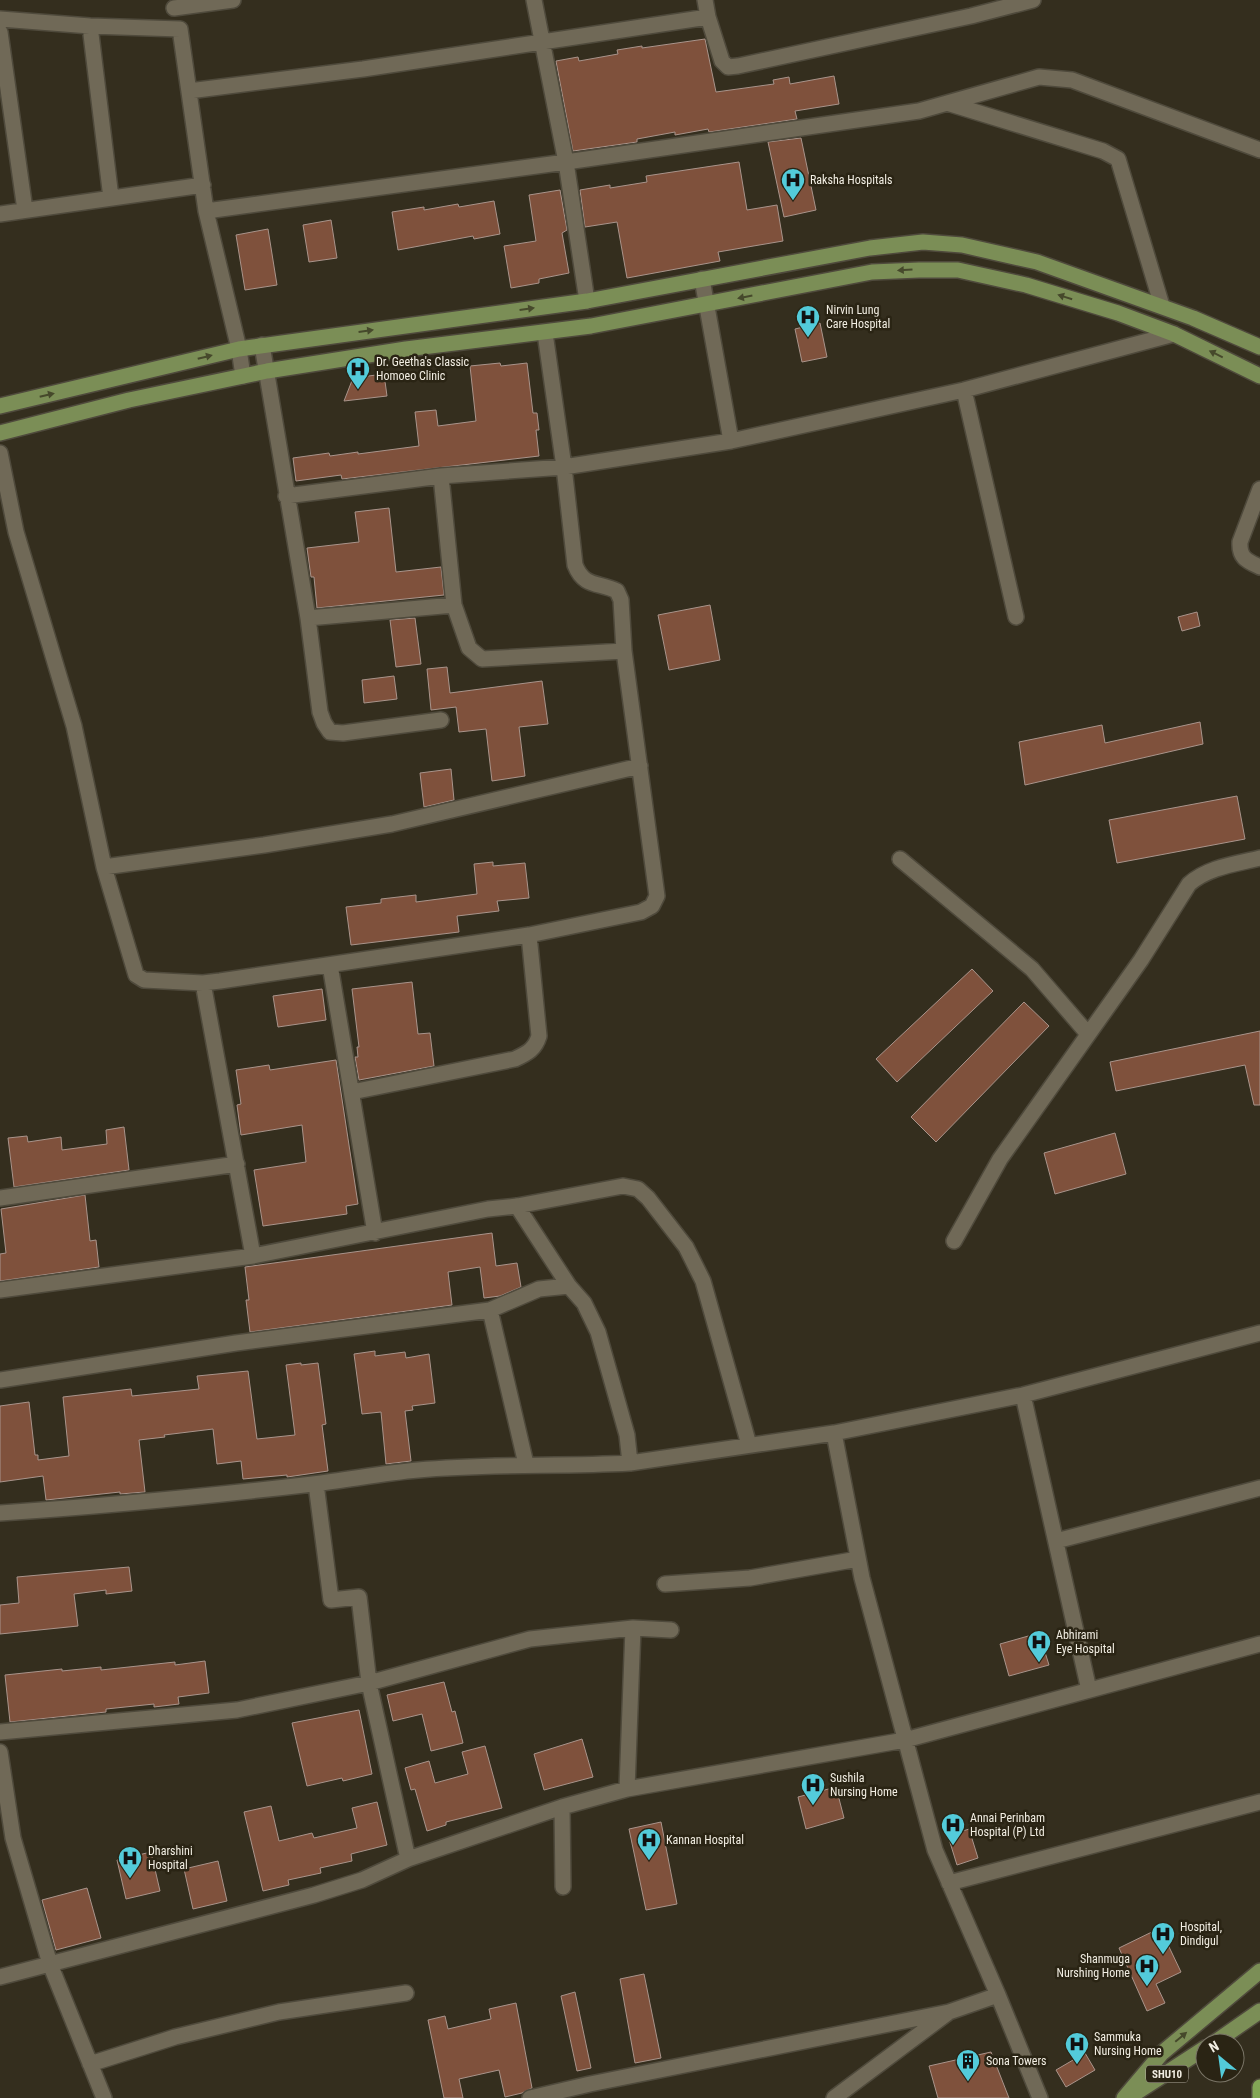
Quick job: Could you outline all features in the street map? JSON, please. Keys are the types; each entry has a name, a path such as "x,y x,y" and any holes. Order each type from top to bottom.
{"highway":[{"path":"1260,2087 1260,2098"}],"main road":[{"path":"0,406 239,349 587,301 870,248 923,242 962,245 1037,262 1162,306 1260,348"},
{"path":"0,433 129,400 268,371 406,349 591,326 872,272 958,270 1026,285 1174,334 1260,376"},
{"name":"SHU10","path":"1126,2098 1162,2053 1260,1971"},
{"path":"1228,2033 1260,2011"},
{"name":"SHU10","path":"1126,2098 1195,2055"}],"street":[{"path":"233,0 174,4 180,28 206,211 239,349 243,376"},
{"path":"534,0 566,162 587,301"},
{"path":"705,0 708,17 722,61 728,67 971,16 1031,0"},
{"path":"189,91 353,70 708,17"},
{"path":"0,19 90,26 180,28"},
{"path":"90,26 111,198"},
{"path":"0,32 26,210"},
{"path":"206,211 919,111 1039,77 1072,80 1260,150"},
{"path":"947,103 1103,151 1118,159 1162,306"},
{"path":"0,214 203,185"},
{"path":"702,279 731,441"},
{"path":"0,453 16,532 74,726 104,867 136,975 144,980 203,983 529,935 641,912 652,906 657,896 624,651 621,600 617,591 586,582 578,575 575,566 564,467 545,333"},
{"path":"286,496 441,476 564,467 731,441 964,390 1174,334"},
{"path":"262,345 268,371 286,496 308,618 320,712 324,723 330,732 343,733 440,720"},
{"path":"964,390 1016,617"},
{"path":"441,476 454,605 469,648 482,660 624,651"},
{"path":"1260,489 1240,542 1241,555 1245,560 1260,567"},
{"path":"308,618 454,605"},
{"path":"104,867 264,845 392,824 640,766"},
{"path":"954,1240 1000,1159 1141,960 1189,884 1210,870 1260,858"},
{"path":"900,859 1032,969 1088,1034"},
{"path":"352,1092 515,1059 536,1046 540,1036 529,935"},
{"path":"330,964 375,1233"},
{"path":"203,983 254,1256"},
{"path":"0,1198 237,1164"},
{"path":"0,1290 254,1256 488,1210 623,1186 638,1189 648,1198 686,1247 703,1281 749,1445"},
{"path":"517,1206 569,1286 584,1303 598,1332 627,1435 630,1463"},
{"path":"0,1380 236,1343 490,1310 539,1289 569,1286"},
{"path":"490,1310 526,1464"},
{"path":"0,1513 116,1506 316,1484 418,1470 526,1464 596,1465 630,1463 834,1433 1023,1395 1260,1332"},
{"path":"1023,1395 1089,1690"},
{"path":"834,1433 858,1559 934,1850 998,1995 1040,2098"},
{"path":"316,1484 331,1600 358,1596 369,1683 408,1859"},
{"path":"1056,1541 1260,1488"},
{"path":"665,1584 750,1578 858,1559"},
{"path":"627,1789 633,1628"},
{"path":"0,1732 238,1710 369,1683 530,1639 633,1628 671,1630"},
{"path":"0,1977 314,1895 362,1880 408,1859 562,1807 627,1789 905,1740 1260,1644"},
{"path":"0,1752 6,1840 50,1964 104,2098"},
{"path":"950,1883 1260,1802"},
{"path":"562,1807 563,1887"},
{"path":"90,2064 175,2037 279,2012 406,1993"},
{"path":"530,2098 592,2091 949,2012 998,1995"},
{"path":"834,2098 949,2012"}],"building":[{"path":"705,39 716,92 774,84 773,80 789,77 790,84 834,76 839,104 795,111 797,119 709,132 708,129 675,135 675,132 637,139 637,142 573,151 556,61 578,57 579,61 618,54 617,50"},
{"path":"801,138 816,210 784,217 768,142"},
{"path":"739,162 747,210 777,205 783,241 718,252 720,261 627,278 617,222 585,227 580,190 610,185 610,188 647,182 646,176"},
{"path":"560,190 567,230 562,233 569,273 539,279 539,283 511,288 504,246 536,241 529,195"},
{"path":"494,201 500,234 474,239 473,236 398,250 392,212 424,207 424,210 458,204 459,207"},
{"path":"331,220 337,258 309,262 303,225"},
{"path":"268,229 277,285 245,290 236,235"},
{"path":"820,323 827,357 802,362 795,329"},
{"path":"500,363 501,366 527,363 533,413 537,413 539,430 536,430 539,456 342,479 341,475 296,481 293,458 329,453 330,456 358,452 358,454 419,446 415,412 436,410 438,426 476,421 470,366"},
{"path":"384,374 387,396 344,401 353,378"},
{"path":"389,508 396,572 441,567 444,595 317,608 314,577 311,577 307,548 359,542 355,512"},
{"path":"710,605 720,660 669,670 658,615"},
{"path":"1197,612 1200,626 1182,631 1178,617"},
{"path":"415,618 421,664 396,667 390,620"},
{"path":"447,667 450,693 542,681 548,724 519,727 525,776 492,781 486,729 459,732 456,707 431,710 427,669"},
{"path":"394,676 397,699 364,703 362,680"},
{"path":"1200,722 1203,744 1025,785 1019,742 1102,725 1105,743"},
{"path":"451,769 454,800 424,807 420,773"},
{"path":"1237,796 1245,839 1117,863 1109,820"},
{"path":"493,862 493,866 525,863 529,898 497,901 499,911 457,916 459,932 351,945 346,907 381,903 381,899 416,895 416,902 477,894 474,864"},
{"path":"972,969 993,991 897,1082 876,1059"},
{"path":"412,982 418,1034 430,1033 434,1066 359,1080 355,1057 358,1057 357,1047 359,1047 352,989"},
{"path":"322,989 326,1020 278,1027 273,996"},
{"path":"1024,1002 1049,1026 936,1142 911,1117"},
{"path":"1260,1031 1260,1105 1254,1105 1245,1065 1116,1091 1110,1062"},
{"path":"336,1060 358,1204 346,1206 347,1214 263,1226 254,1170 306,1162 302,1125 241,1135 237,1105 241,1104 236,1070 269,1065 270,1070"},
{"path":"124,1127 129,1170 14,1187 8,1138 27,1136 28,1142 61,1137 62,1150 107,1144 106,1130"},
{"path":"1115,1133 1126,1174 1055,1194 1044,1153"},
{"path":"85,1195 90,1241 96,1240 99,1267 0,1281 0,1254 6,1253 1,1209"},
{"path":"492,1233 496,1266 517,1263 521,1287 500,1296 484,1298 480,1267 448,1272 452,1305 250,1332 246,1300 249,1300 245,1267"},
{"path":"375,1351 375,1356 405,1352 406,1358 429,1354 435,1403 412,1406 413,1410 405,1411 411,1461 386,1464 381,1412 362,1414 354,1354"},
{"path":"301,1363 301,1365 318,1363 326,1424 322,1425 328,1471 287,1477 287,1475 243,1479 241,1461 217,1464 213,1429 139,1440 145,1492 120,1494 120,1492 46,1500 43,1476 0,1482 0,1406 29,1402 35,1455 38,1455 38,1460 69,1456 63,1397 131,1389 132,1396 199,1389 197,1376 248,1371 257,1439 295,1435 286,1365"},
{"path":"129,1567 132,1591 106,1594 106,1590 74,1594 78,1626 0,1634 0,1605 19,1603 17,1577"},
{"path":"1039,1633 1049,1665 1009,1676 1000,1644"},
{"path":"205,1661 209,1693 178,1697 179,1704 154,1707 154,1704 106,1709 106,1712 10,1722 5,1675 62,1669 62,1671 101,1667 101,1670 175,1662 175,1665"},
{"path":"444,1682 452,1712 455,1711 463,1743 431,1751 422,1714 393,1721 387,1695"},
{"path":"359,1710 372,1774 343,1781 342,1778 307,1786 292,1723"},
{"path":"582,1739 593,1777 544,1790 534,1754"},
{"path":"485,1746 502,1808 446,1822 446,1825 427,1831 415,1789 411,1790 405,1768 429,1761 435,1783 468,1774 462,1752"},
{"path":"836,1787 844,1818 806,1829 798,1797"},
{"path":"377,1802 387,1845 351,1854 352,1861 320,1868 321,1873 288,1880 289,1885 263,1891 244,1812 271,1806 279,1841 312,1833 314,1838 357,1828 352,1808"},
{"path":"661,1822 677,1904 646,1910 629,1829"},
{"path":"969,1829 978,1858 957,1865 948,1836"},
{"path":"151,1852 160,1891 126,1899 117,1860"},
{"path":"218,1861 227,1901 193,1909 184,1869"},
{"path":"87,1888 101,1938 56,1950 42,1900"},
{"path":"1160,1928 1181,1972 1156,1984 1165,2003 1147,2011 1119,1948"},
{"path":"644,1974 661,2058 635,2063 620,1979"},
{"path":"575,1992 591,2068 577,2071 561,1996"},
{"path":"516,2003 532,2088 522,2093 505,2097 499,2070 459,2079 463,2098 444,2098 428,2020 445,2016 448,2029 491,2019 489,2009"},
{"name":"Sona Towers","path":"991,2052 1009,2098 938,2098 929,2066"},
{"path":"1085,2053 1095,2070 1066,2087 1056,2070"}],"place":[{"name":"Raksha Hospitals","path":"793,201"},
{"name":"Nirvin Lung Care Hospital","path":"808,338"},
{"name":"Dr. Geetha's Classic Homoeo Clinic","path":"358,390"},
{"name":"Abhirami Eye Hospital","path":"1039,1663"},
{"name":"Sushila Nursing Home","path":"813,1806"},
{"name":"Annai Perinbam Hospital (P) Ltd","path":"953,1846"},
{"name":"Kannan Hospital","path":"649,1861"},
{"name":"Dharshini Hospital","path":"130,1879"},
{"name":"Hospital, Dindigul","path":"1163,1955"},
{"name":"Shanmuga Nurshing Home","path":"1147,1987"},
{"name":"Sammuka Nursing Home","path":"1077,2065"},
{"name":"Sona Towers","path":"968,2082"}]}
